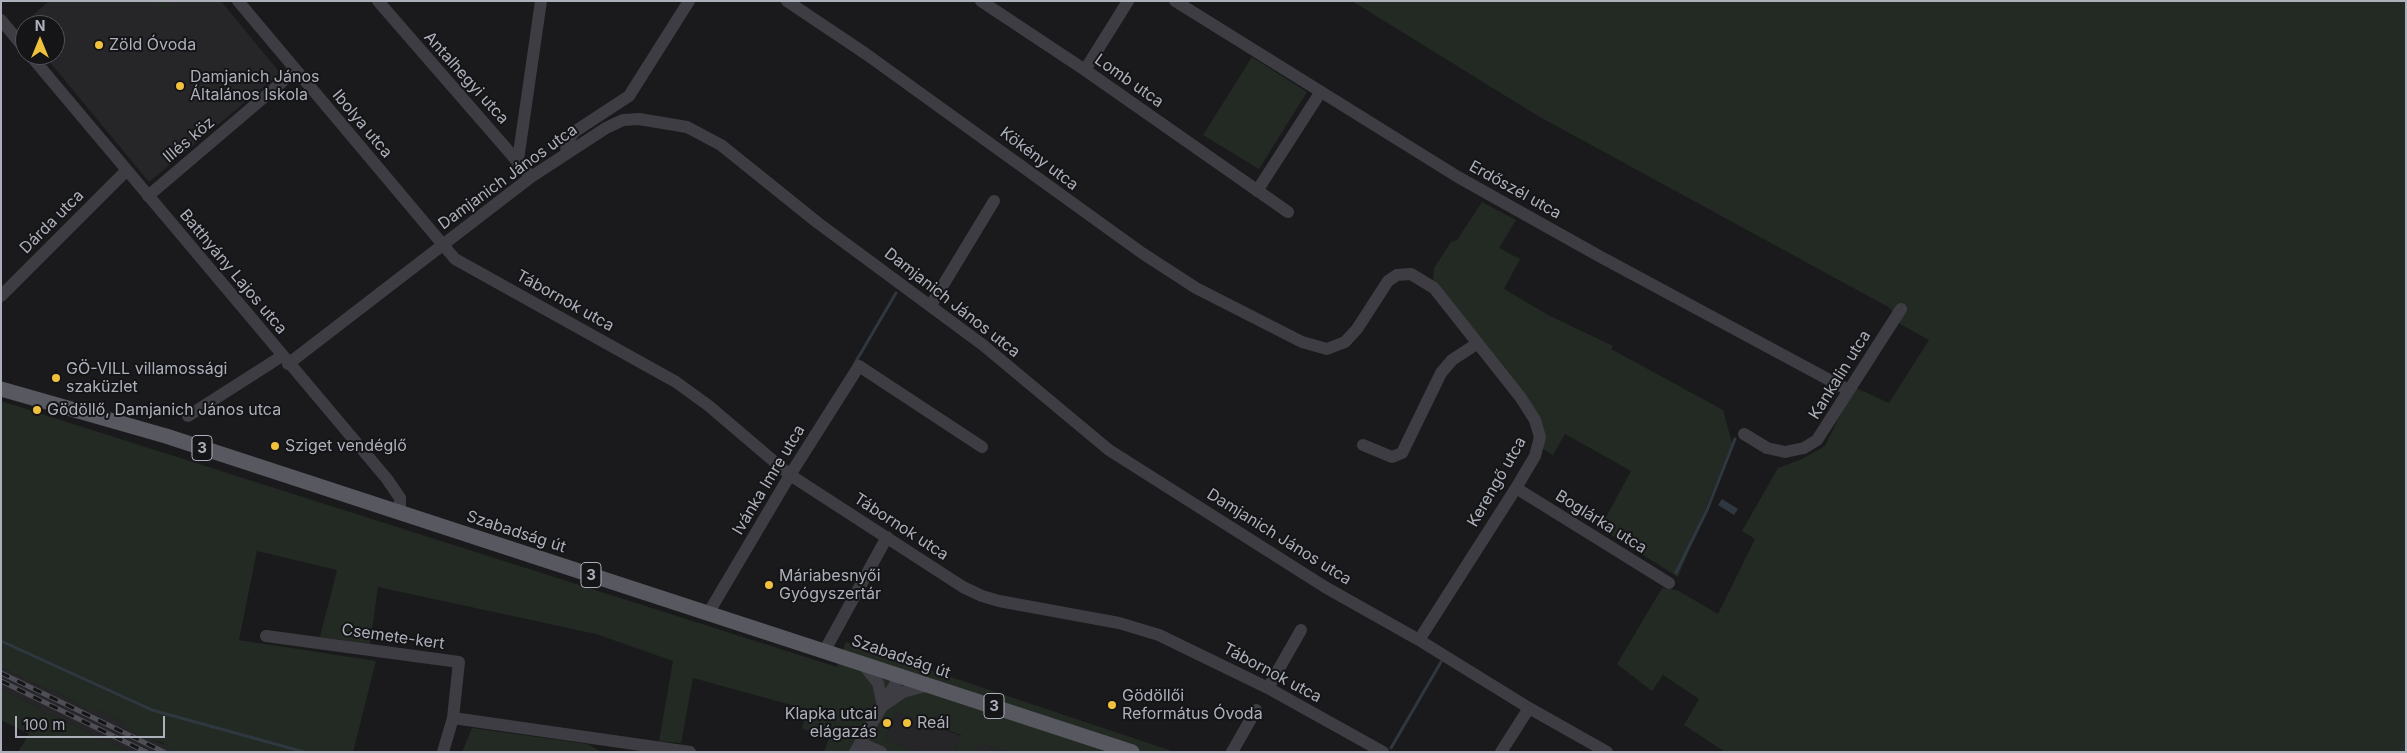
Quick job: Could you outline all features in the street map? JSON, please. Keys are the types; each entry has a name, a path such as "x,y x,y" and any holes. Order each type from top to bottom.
{"main road":[{"name":"Szabadság út","path":"1,389 166,436 400,514 709,612 1132,752"}],"street":[{"name":"Ibolya utca","path":"238,1 442,246"},
{"name":"Antalhegyi utca","path":"378,1 531,177"},
{"path":"518,160 541,1"},
{"path":"566,153 567,142 574,132 629,96 689,1"},
{"name":"Kökény utca","path":"786,1 890,71 1142,253 1200,291 1278,330"},
{"name":"Lomb utca","path":"981,1 1085,70 1288,212"},
{"path":"1085,70 1128,1"},
{"name":"Erdőszél utca","path":"1175,1 1320,93 1466,182 1848,390"},
{"path":"3,28 15,39"},
{"name":"Batthyány Lajos utca","path":"38,65 126,172 394,488 400,498 400,514"},
{"name":"Illés köz","path":"148,196 296,70"},
{"path":"1257,191 1320,93"},
{"name":"Damjanich János utca","path":"188,416 285,360 442,246 531,177 606,128 630,119 663,122 701,132 721,144 818,223 983,345 1109,450 1325,587 1419,640 1528,708 1607,752"},
{"name":"Dárda utca","path":"1,296 126,172"},
{"path":"931,306 994,201"},
{"name":"Tábornok utca","path":"442,246 455,259 676,382 710,406 790,475 887,536 963,587 982,596 1140,628 1182,644 1268,688 1383,752"},
{"name":"Kerengő utca","path":"1278,330 1310,346 1337,347 1353,335 1388,281 1397,275 1406,273 1421,278 1434,288 1521,398 1539,431 1538,447 1516,488 1419,640"},
{"name":"Kankalin utca","path":"1744,434 1774,450 1785,452 1804,448 1821,436 1848,390 1901,309"},
{"path":"1363,445 1392,457 1402,453 1441,373 1452,360 1478,343"},
{"name":"Ivánka Imre utca","path":"709,612 790,475 859,366 982,447"},
{"name":"Boglárka utca","path":"1516,488 1668,583"},
{"path":"825,650 887,536"},
{"path":"1268,688 1301,630"},
{"name":"Csemete-kert","path":"266,636 459,662 453,718 443,752"},
{"path":"862,663 878,683 883,706"},
{"path":"881,752 858,748 900,676"},
{"path":"883,706 900,694 929,685"},
{"path":"1501,752 1528,708"},
{"path":"1232,752 1256,710"},
{"path":"453,718 690,752"}],"shaded area":[{"name":"Damjanich János Általános Iskola","path":"49,1 221,1 280,73 149,182 52,65 65,65 65,15 33,15"},
{"path":"156,1 176,1 164,11"},
{"path":"1352,1 2406,1 2406,752 1725,752 1684,725 1699,699 1663,675 1652,691 1617,664 1662,588 1677,590 1718,614 1755,539 1742,531 1778,468 1802,459 1825,446 1854,387 1889,403 1929,340 1900,324 1890,308 1538,116"},
{"path":"1252,57 1307,92 1259,169 1203,135"},
{"path":"1482,202 1516,220 1499,248 1520,259 1504,289 1550,316 1613,346 1611,349 1723,410 1732,443 1678,577 1600,528 1631,471 1565,434 1553,455 1543,449 1540,418 1433,283 1434,268 1451,242 1457,240"},
{"path":"1,401 837,667 846,642 1175,752 1008,752 980,743 977,752 956,752 961,735 896,712 885,740 919,752 824,752 830,735 802,729 806,709 693,678 681,743 659,741 673,661 596,634 378,587 370,644 320,637 337,570 257,551 239,640 376,661 353,752 175,752 162,742 150,740 129,730 123,722 98,710 88,710 55,691 48,690 1,667"},
{"path":"1722,499 1738,509 1734,515 1718,505"},
{"path":"1,667 48,690 55,691 88,710 98,710 123,722 150,740 167,745 175,752 129,752 109,742 102,742 88,732 54,716 42,714 39,708 1,689"},
{"path":"1,689 39,708 43,714 54,716 88,732 102,742 109,742 129,752 18,752 29,734 1,720"},
{"name":"Reál","path":"896,711 961,736 956,752 919,752 885,740"},
{"path":"472,728 587,744 602,752 462,752"},
{"path":"980,743 1008,752 977,752"}],"waterway":[{"path":"855,363 896,293"},
{"path":"1676,573 1707,510 1735,439"},
{"path":"1,641 152,710 304,752"},
{"path":"1391,748 1441,662"}],"railway":[{"path":"1,673 164,752"},
{"path":"1,681 146,752"}],"place":[{"name":"Zöld Óvoda","path":"99,45"},
{"name":"Damjanich János Általános Iskola","path":"180,86"},
{"name":"GÖ-VILL villamossági szaküzlet","path":"56,378"},
{"name":"Gödöllő, Damjanich János utca","path":"37,410"},
{"name":"Sziget vendéglő","path":"275,446"},
{"name":"Máriabesnyői Gyógyszertár","path":"769,585"},
{"name":"Gödöllői Református Óvoda","path":"1112,705"},
{"name":"Klapka utcai elágazás","path":"887,723"},
{"name":"Reál","path":"907,723"}]}
